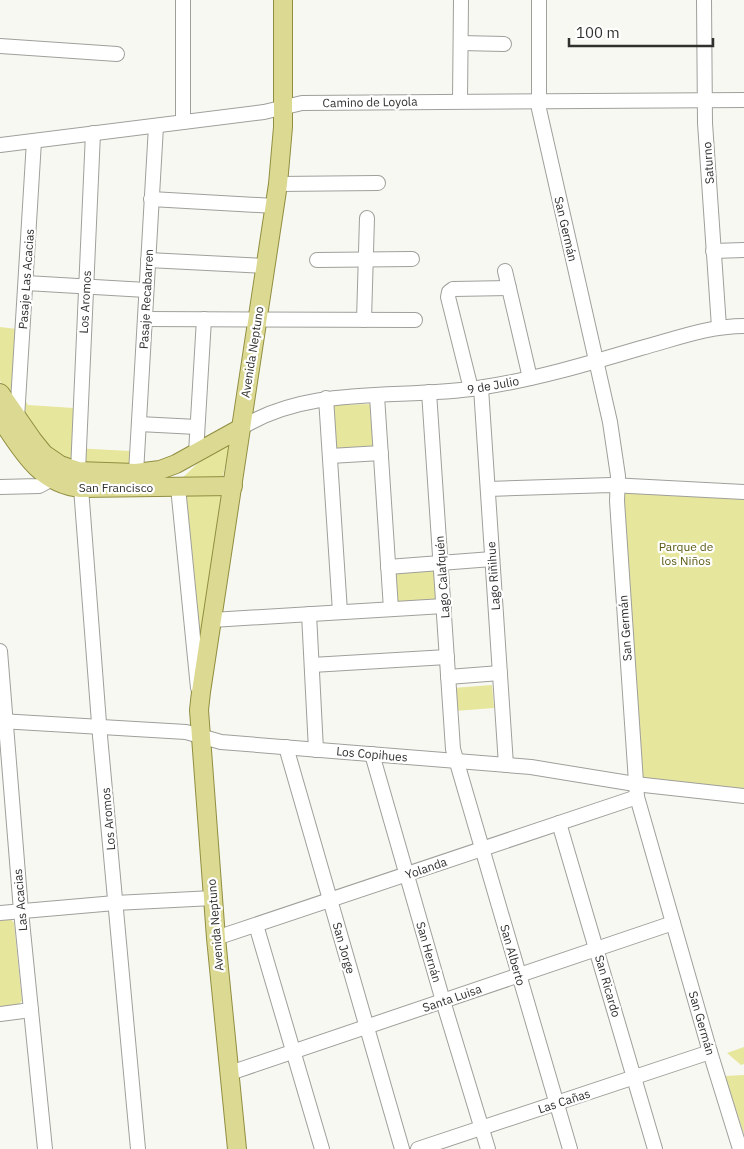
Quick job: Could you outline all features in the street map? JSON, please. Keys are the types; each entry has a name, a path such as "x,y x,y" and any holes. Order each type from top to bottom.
{"main road":[{"name":"Avenida Neptuno","path":"237,1149 216,938 200,701 278,184 283,107 283,0"},
{"name":"San Francisco","path":"0,393 8,418 32,463 52,479 66,486 79,480 153,472 168,468 241,428"},
{"name":"San Francisco","path":"8,418 44,454 79,480 178,487 233,486"}],"street":[{"path":"182,122 183,0"},
{"path":"460,101 461,0"},
{"name":"San Germán","path":"539,0 540,115 597,361 610,422 618,476 617,485 636,790 710,1052 740,1149"},
{"name":"Saturno","path":"704,0 705,101 719,327"},
{"path":"461,43 504,44"},
{"path":"0,46 117,54"},
{"name":"Camino de Loyola","path":"0,145 264,112 302,103 744,100"},
{"name":"Pasaje Recabarren","path":"136,473 156,126"},
{"name":"Los Aromos","path":"93,133 79,480 138,1149"},
{"name":"Pasaje Las Acacias","path":"8,418 26,282 34,141"},
{"path":"278,184 378,183"},
{"path":"152,199 274,206"},
{"path":"364,320 367,218"},
{"path":"714,250 744,250"},
{"path":"317,260 412,259"},
{"path":"148,260 265,266"},
{"path":"505,271 530,378"},
{"path":"26,282 146,290"},
{"name":"Lago Riñihue","path":"506,765 488,489 476,388 448,292 453,289 509,288"},
{"path":"145,319 415,320"},
{"path":"196,453 204,319"},
{"name":"9 de Julio","path":"241,428 261,417 326,398 476,388 530,378 719,327 744,326"},
{"name":"Lago Calafquén","path":"430,392 453,749 457,761"},
{"path":"377,396 391,609"},
{"path":"326,398 340,612"},
{"path":"139,424 197,427"},
{"path":"330,456 381,453"},
{"path":"0,487 39,486 52,479"},
{"path":"488,489 617,485 744,492"},
{"name":"Avenida Neptuno","path":"178,487 194,665 200,701"},
{"path":"388,567 492,559"},
{"path":"212,620 444,606"},
{"path":"309,614 316,750"},
{"name":"Las Acacias","path":"0,651 2,721 45,1149"},
{"path":"312,665 447,657"},
{"path":"448,676 500,673"},
{"name":"Los Copihues","path":"2,721 186,732 215,741 531,767 619,781 636,790 744,796"},
{"name":"San Jorge","path":"286,747 402,1149"},
{"name":"San Hernán","path":"372,754 488,1149"},
{"name":"San Alberto","path":"457,761 518,976 570,1149"},
{"path":"619,781 624,792 620,803"},
{"name":"Yolanda","path":"216,938 620,803 636,790"},
{"name":"San Ricardo","path":"559,823 656,1149"},
{"path":"0,914 115,903 213,898"},
{"name":"Santa Luisa","path":"230,1073 673,923"},
{"path":"256,925 322,1149"},
{"path":"0,1014 31,1010"},
{"name":"Las Cañas","path":"418,1149 710,1052"},
{"path":"230,1149 237,1149"}],"green space":[{"path":"0,327 17,329 16,386 28,405 74,408 74,448 130,451 131,465 68,462 44,443 0,381"},
{"path":"374,404 376,450 332,453 329,405"},
{"path":"230,442 222,481 177,483 197,464"},
{"path":"185,492 221,495 200,653"},
{"name":"Parque de los Niños","path":"624,493 744,497 744,791 646,781 641,776 625,517 623,512"},
{"path":"434,570 437,603 395,605 393,573"},
{"path":"492,685 494,708 455,711 453,688"},
{"path":"11,919 14,923 22,1001 18,1005 0,1007 0,921"},
{"path":"744,1047 744,1064 741,1065 727,1053"},
{"path":"744,1075 744,1134 725,1076"}]}
